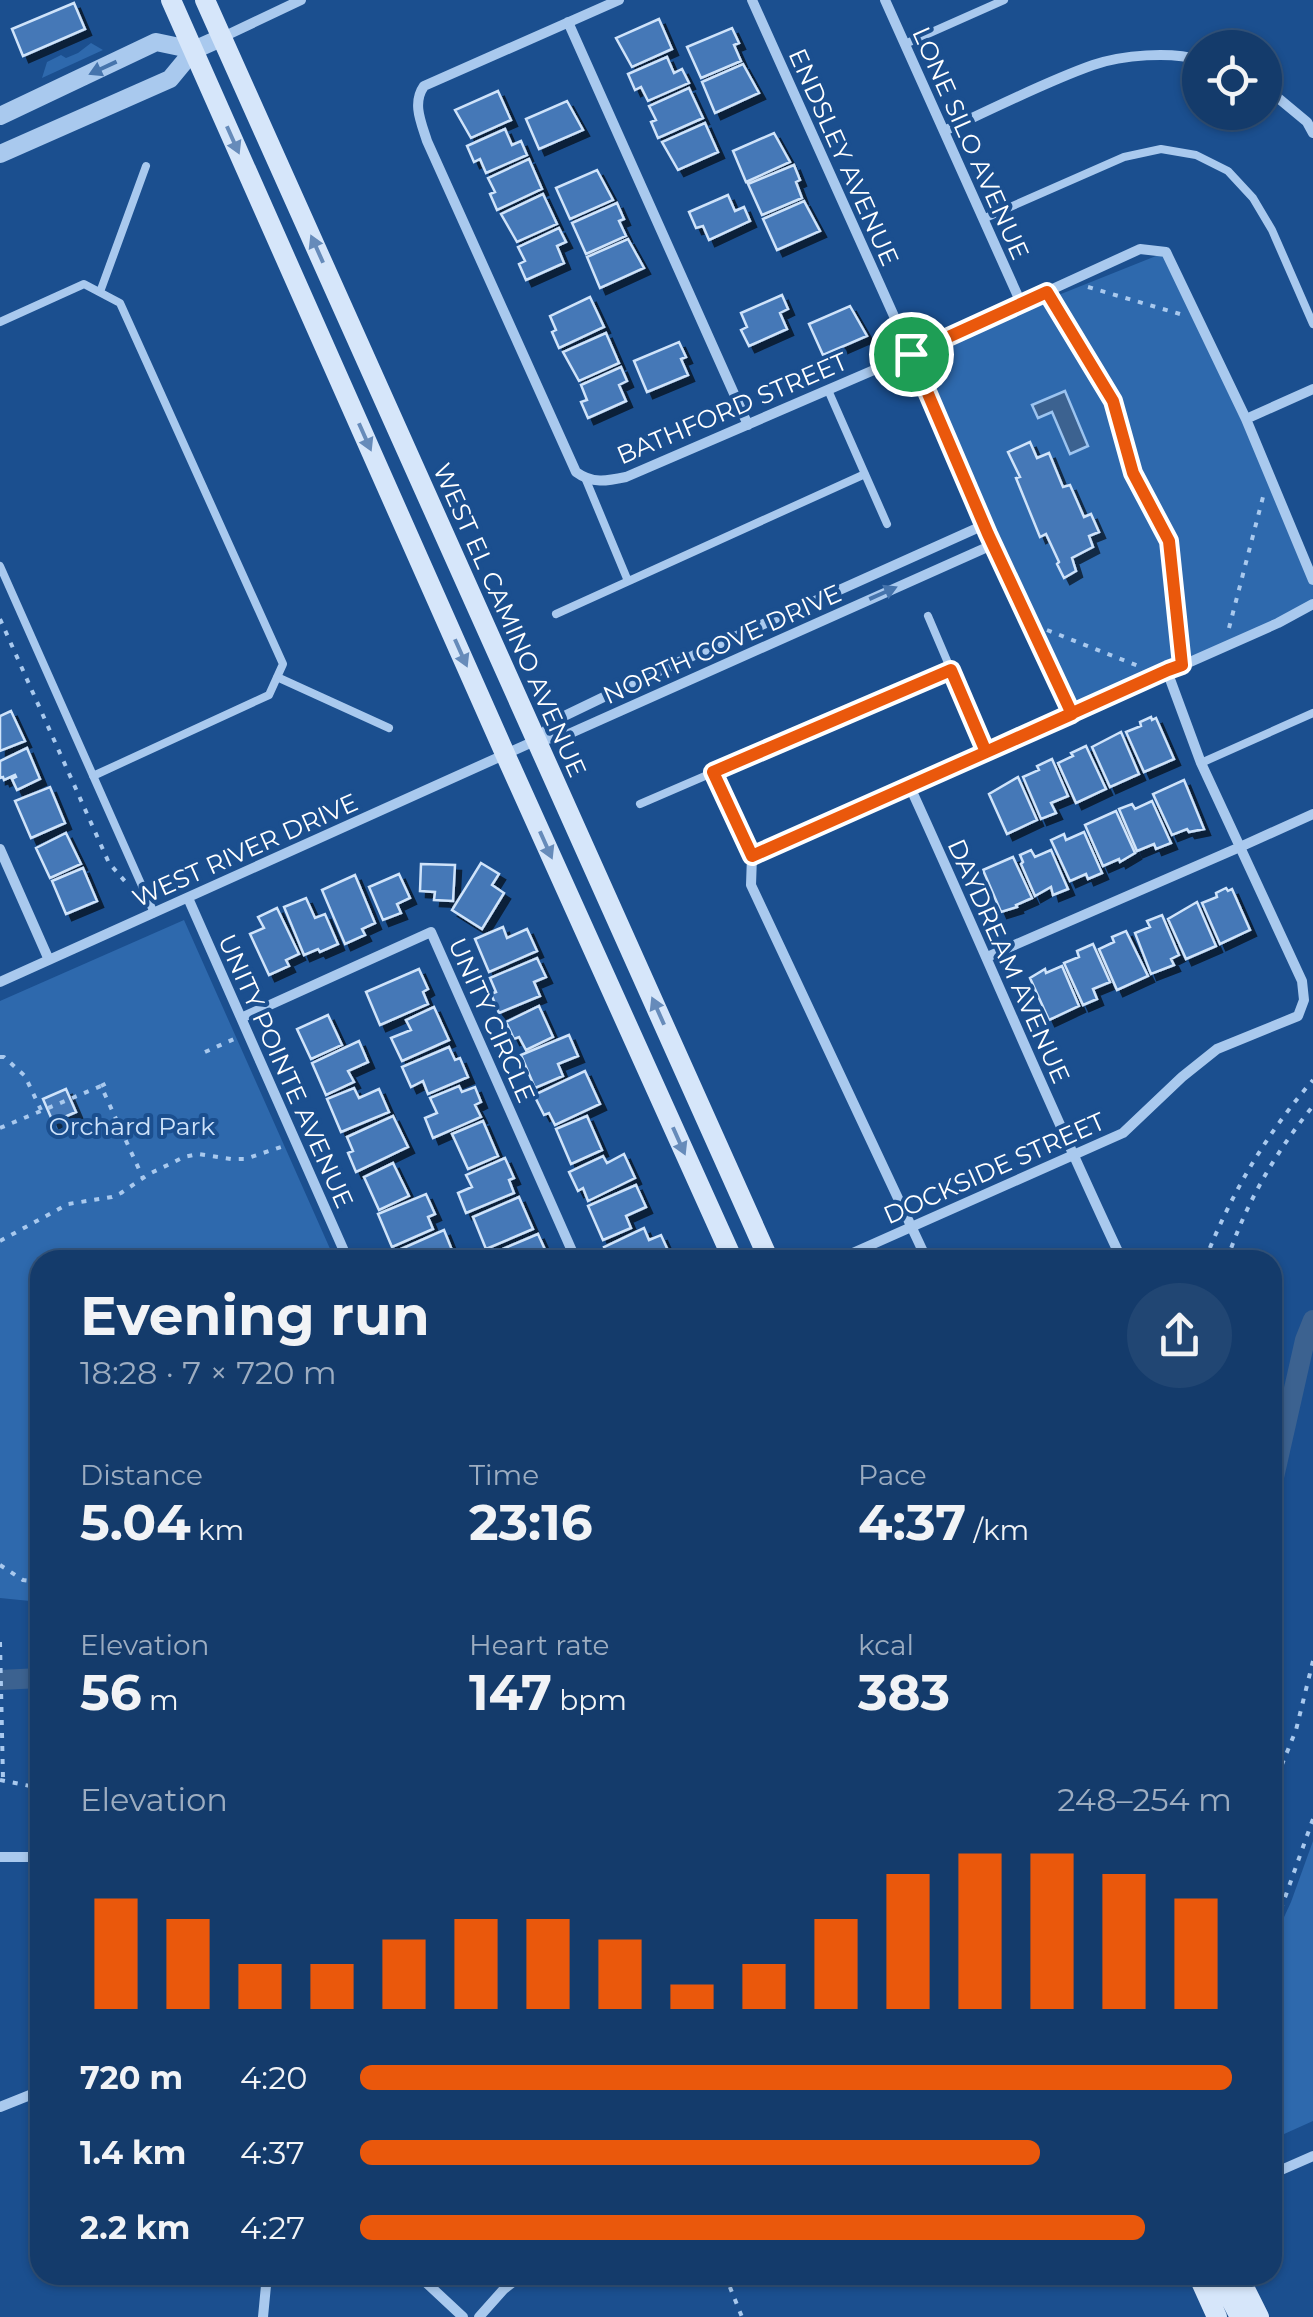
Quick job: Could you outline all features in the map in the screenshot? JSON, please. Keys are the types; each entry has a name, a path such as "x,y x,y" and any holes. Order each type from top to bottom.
{"main road":[{"path":"171,0 728,1250"},
{"name":"WEST EL CAMINO AVENUE","path":"205,0 765,1250"},
{"path":"1203,2285 1218,2317"},
{"path":"1223,2285 1240,2317"},
{"path":"1243,2285 1260,2317"}],"street":[{"path":"0,154 170,79 194,50 301,0"},
{"path":"586,480 576,472 568,455 426,140 418,95 424,86 619,0"},
{"name":"ENDSLEY AVENUE","path":"752,0 992,544 1072,714"},
{"name":"LONE SILO AVENUE","path":"885,0 1021,303"},
{"path":"568,22 748,424"},
{"path":"0,116 156,42 194,50"},
{"path":"944,131 1096,64 1141,56 1182,55"},
{"path":"1282,101 1307,122 1313,133"},
{"name":"BATHFORD STREET","path":"586,480 626,478 911,354 1140,248 1166,252 1199,319"},
{"path":"1199,319 1246,419 1313,580"},
{"path":"1246,419 1313,390"},
{"name":"NORTH COVE DRIVE","path":"537,740 556,720 572,712 984,525"},
{"name":"NORTH COVE DRIVE","path":"537,740 562,737 992,544"},
{"path":"923,1250 751,885 752,856 1313,604"},
{"path":"1163,672 1240,847"},
{"name":"WEST RIVER DRIVE","path":"0,982 537,740"},
{"name":"DAYDREAM AVENUE","path":"910,787 1117,1250"},
{"path":"988,957 1313,814"},
{"name":"DOCKSIDE STREET","path":"859,1250 1122,1133 1217,1049 1298,1016 1304,1000 1302,980 1240,847"},
{"path":"0,850 49,960"},
{"name":"UNITY POINTE AVENUE","path":"188,898 344,1250"},
{"name":"UNITY CIRCLE","path":"241,1018 431,932 572,1250"},
{"path":"0,1857 30,1856"},
{"path":"0,2107 30,2095"},
{"path":"1282,2170 1313,2156"},
{"path":"263,2317 266,2285"},
{"path":"429,2285 463,2317"},
{"path":"479,2317 509,2285"}],"lane":[{"path":"905,44 1004,0"},
{"path":"983,219 1124,157 1162,149 1196,154 1228,172 1253,198 1272,230 1313,324"},
{"path":"100,292 146,166"},
{"path":"0,322 84,284 120,302 282,664 269,695 93,776"},
{"path":"828,390 887,524"},
{"path":"556,614 865,474"},
{"path":"586,480 628,582"},
{"path":"0,566 154,913"},
{"path":"928,616 986,752"},
{"path":"640,804 951,670"},
{"path":"277,677 388,728"},
{"path":"1202,763 1313,713"},
{"path":"713,772 752,856"}],"path":[{"path":"1068,282 1199,319"},
{"path":"1047,292 1113,401 1133,473 1169,541 1182,665"},
{"path":"1224,647 1269,473"},
{"path":"0,619 108,863 124,883 146,896"},
{"path":"1032,624 1163,672"},
{"path":"206,1052 248,1033"},
{"path":"0,1057 26,1076 41,1110"},
{"path":"1209,1250 1258,1152 1313,1080"},
{"path":"0,1128 111,1081"},
{"path":"101,1086 143,1178"},
{"path":"1231,1250 1251,1198 1275,1157 1313,1106"},
{"path":"0,1240 32,1226 52,1210 112,1197 184,1156 244,1159 280,1147"},
{"path":"0,1565 30,1581"},
{"path":"0,1642 1,1780 30,1786"},
{"path":"1282,1764 1296,1730 1313,1661"},
{"path":"1282,1906 1313,1819"},
{"path":"728,2285 742,2317"}],"green space":[{"path":"91,43 103,50 42,78 47,62 78,53"},
{"path":"1166,252 1313,576 1313,604 1072,714 911,354"},
{"name":"Orchard Park","path":"184,920 331,1250 30,1250 30,1601 0,1598 0,1001"},
{"path":"1313,1841 1313,2121 1282,2135 1282,1922"}],"shaded area":[{"path":"1065,391 1088,446 1070,454 1052,412 1038,418 1032,405"}],"building":[{"path":"74,3 85,29 23,56 12,29"},
{"path":"659,19 672,49 632,67 616,38"},
{"path":"732,28 741,61 701,78 687,47"},
{"path":"667,57 674,73 682,69 689,83 648,101 641,87 635,90 628,74"},
{"path":"743,64 759,93 715,113 702,82"},
{"path":"689,88 703,118 658,138 649,106"},
{"path":"498,91 511,120 471,138 455,110"},
{"path":"567,101 583,130 539,149 526,119"},
{"path":"705,123 718,152 678,170 662,142"},
{"path":"505,129 512,145 521,141 527,155 486,173 480,159 474,162 467,146"},
{"path":"774,133 790,162 746,182 733,151"},
{"path":"529,159 542,189 497,210 488,178"},
{"path":"794,165 802,198 762,215 748,184"},
{"path":"597,170 613,200 570,219 556,188"},
{"path":"543,194 557,224 517,242 501,214"},
{"path":"728,195 735,211 744,207 750,221 709,240 703,226 696,228 689,212"},
{"path":"804,201 820,231 777,250 763,219"},
{"path":"617,203 626,236 586,254 572,223"},
{"path":"559,228 566,242 557,246 564,263 526,280 519,264 525,261 518,247"},
{"path":"628,239 644,268 600,288 587,257"},
{"path":"782,295 788,309 780,313 787,329 749,346 741,330 747,327 741,313"},
{"path":"590,297 604,327 559,348 550,316"},
{"path":"850,306 867,336 823,355 809,324"},
{"path":"606,333 619,363 579,381 563,352"},
{"path":"679,342 688,375 647,392 634,361"},
{"path":"621,367 627,381 619,385 626,401 588,418 581,402 587,400 581,385"},
{"path":"1030,442 1037,458 1049,453 1063,487 1070,485 1084,517 1091,514 1099,532 1089,536 1093,547 1072,558 1076,571 1064,578 1046,534 1040,537 1008,452"},
{"path":"11,711 25,741 0,751 0,716"},
{"path":"1151,717 1156,718 1174,759 1144,772 1126,732"},
{"path":"1121,732 1139,774 1110,787 1092,747"},
{"path":"1086,746 1106,789 1076,803 1058,763"},
{"path":"27,748 40,779 17,790 12,779 15,775 0,778 0,761"},
{"path":"1052,759 1068,796 1051,803 1056,813 1041,819 1023,777"},
{"path":"1018,777 1037,820 1007,834 989,794"},
{"path":"1184,780 1204,829 1187,829 1172,835 1153,794"},
{"path":"50,787 65,823 31,838 15,801"},
{"path":"1152,801 1171,843 1137,851 1119,809 1132,804 1135,809"},
{"path":"1116,811 1135,853 1103,866 1085,825"},
{"path":"1084,832 1102,873 1070,881 1051,840 1064,834 1066,840"},
{"path":"66,833 81,864 50,878 36,848"},
{"path":"1031,850 1035,857 1051,850 1068,889 1053,895 1051,887 1035,896 1020,855"},
{"path":"1013,857 1032,898 1001,912 983,870"},
{"path":"481,863 499,874 492,885 504,893 482,929 452,910"},
{"path":"421,864 455,865 453,901 434,900 435,892 420,891"},
{"path":"83,868 97,901 66,914 52,881"},
{"path":"399,874 410,898 397,904 401,913 383,920 369,887"},
{"path":"355,875 375,923 362,929 365,935 345,944 322,890"},
{"path":"1226,888 1232,889 1250,930 1220,944 1202,903"},
{"path":"306,898 315,918 325,914 338,944 304,955 284,907"},
{"path":"1197,902 1216,946 1186,959 1168,919"},
{"path":"277,908 299,954 286,960 289,966 269,975 250,934 264,928 258,917"},
{"path":"1162,915 1179,955 1171,959 1174,965 1151,974 1135,933 1150,927 1147,921"},
{"path":"503,927 507,938 527,929 537,951 489,972 475,939"},
{"path":"1126,931 1148,976 1117,990 1099,949"},
{"path":"1093,944 1110,982 1093,989 1097,999 1083,1005 1064,963 1079,957 1077,951"},
{"path":"537,958 546,977 534,982 540,996 499,1013 491,994 496,992 490,978"},
{"path":"1062,966 1079,1006 1049,1020 1030,978 1045,969 1046,973"},
{"path":"419,969 428,989 423,992 428,1004 380,1025 366,992"},
{"path":"539,1006 553,1037 526,1050 519,1037 514,1039 506,1022"},
{"path":"434,1007 449,1040 402,1061 391,1038 411,1030 406,1020"},
{"path":"328,1015 342,1045 311,1059 297,1029"},
{"path":"569,1035 578,1056 558,1064 563,1076 535,1088 521,1055"},
{"path":"359,1041 368,1062 348,1071 354,1082 326,1095 312,1063"},
{"path":"449,1047 455,1060 460,1058 468,1077 428,1094 423,1081 411,1087 402,1067"},
{"path":"585,1071 600,1104 555,1125 549,1113 544,1115 534,1095"},
{"path":"459,1086 462,1092 475,1087 481,1102 475,1105 481,1117 433,1138 425,1118 437,1113 430,1098"},
{"path":"354,1088 359,1098 379,1089 389,1112 341,1132 327,1099"},
{"path":"66,1089 76,1112 53,1122 43,1099"},
{"path":"393,1116 408,1147 356,1172 348,1153 353,1151 347,1137"},
{"path":"587,1116 602,1150 571,1164 556,1129"},
{"path":"483,1121 498,1156 468,1169 452,1134"},
{"path":"624,1154 635,1178 588,1201 569,1172 603,1156 607,1163"},
{"path":"505,1158 514,1178 509,1180 514,1193 466,1213 458,1193 472,1187 466,1175"},
{"path":"393,1163 409,1196 379,1210 364,1177"},
{"path":"636,1185 646,1207 626,1216 631,1228 603,1240 588,1206"},
{"path":"426,1194 435,1214 428,1217 433,1229 392,1247 378,1214"},
{"path":"519,1197 533,1229 486,1249 473,1217"},
{"path":"644,1228 649,1240 661,1235 668,1250 605,1250 604,1247"},
{"path":"444,1230 452,1250 399,1250"},
{"path":"538,1234 545,1250 500,1250"}],"waterway":[{"path":"1282,1442 1313,1320"},
{"path":"0,1680 30,1678"}],"route":[{"path":"911,354 988,534 1072,714 752,856 713,772 951,670 986,752 1072,714 1168,670 1182,665 1169,541 1133,473 1113,401 1047,292 911,354"}]}
